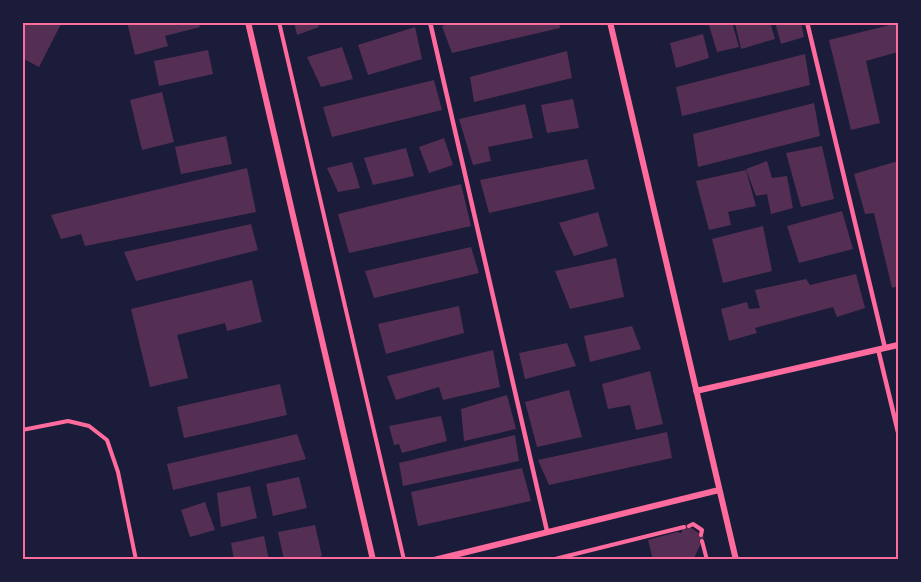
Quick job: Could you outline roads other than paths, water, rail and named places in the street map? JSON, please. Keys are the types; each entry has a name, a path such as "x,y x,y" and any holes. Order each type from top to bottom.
{"street":[{"path":"248,22 373,560"},
{"path":"610,22 736,560"},
{"path":"696,391 898,345"},
{"path":"435,560 719,490"}],"lane":[{"path":"430,22 547,531"},
{"path":"807,22 882,349 898,432"}]}
